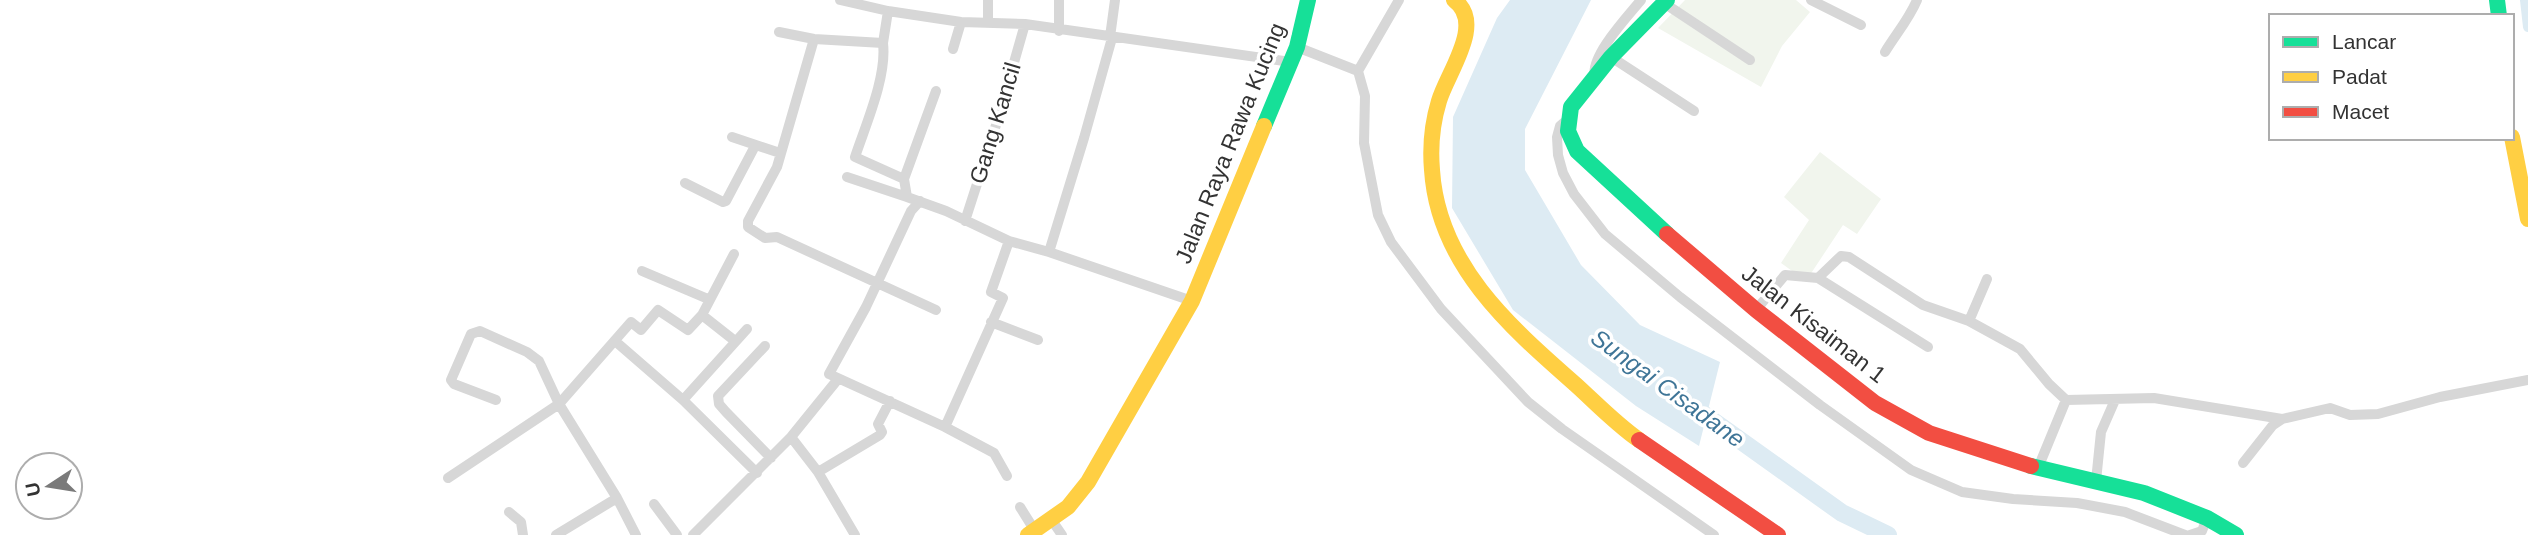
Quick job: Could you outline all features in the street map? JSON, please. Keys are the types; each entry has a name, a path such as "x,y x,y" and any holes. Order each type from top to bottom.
{"street":[{"path":"840,0 888,11 961,22 1025,24 1111,37 1294,54 1359,71"},
{"path":"988,0 988,23"},
{"path":"1059,0 1059,31"},
{"path":"1049,252 1111,37 1115,0"},
{"name":"Jalan Raya Rawa Kucing","path":"1032,533 1068,507 1088,482 1192,301 1294,54 1308,0"},
{"path":"1399,0 1359,71 1365,96 1364,144 1378,215 1391,242 1441,309 1528,402 1573,437 1714,535"},
{"path":"1595,77 1593,69 1597,57 1641,0"},
{"path":"1811,0 1861,25"},
{"path":"1885,52 1903,22 1910,16 1917,0"},
{"path":"1462,1 1468,29 1439,95 1430,145 1430,173 1443,226 1460,260 1474,283 1522,337 1632,434 1747,511 1778,535"},
{"path":"1750,60 1665,1 1595,77 1572,107 1568,119 1560,126 1557,137 1558,155 1563,173 1574,194 1605,234 1744,347 1911,470 1962,492 2013,499 2077,503 2125,512 2187,535 2202,531 2207,517"},
{"path":"888,11 879,82 855,157 904,179"},
{"path":"953,49 961,22"},
{"name":"Gang Kancil","path":"965,221 998,122 1025,24"},
{"path":"779,32 814,39 883,43"},
{"path":"814,39 777,167 748,221 748,228 765,238 777,237 936,310"},
{"path":"1611,58 1693,111"},
{"path":"907,197 904,179 936,91"},
{"name":"Jalan Kisaiman 1","path":"1568,119 1568,131 1577,151 1756,310 1875,403 1929,433 2038,468 2144,493 2207,517 2236,535"},
{"path":"732,137 780,153"},
{"path":"2513,140 2528,219"},
{"path":"685,183 723,202 726,201 755,146"},
{"path":"847,177 920,201 1009,241 1192,301"},
{"path":"920,201 911,211 878,282 829,374 945,427 994,453 1007,476"},
{"path":"945,427 1003,298 991,292 1009,241"},
{"path":"448,478 559,404 631,322 641,330 658,310 688,330 702,314 734,254"},
{"path":"1818,278 1841,256 1849,257 1923,305 1969,321 2020,349 2066,400 2154,398 2282,419"},
{"path":"642,271 708,299"},
{"path":"1756,310 1785,275 1818,278 1928,347"},
{"path":"1969,321 1987,279"},
{"path":"702,314 735,341"},
{"path":"991,322 1038,340"},
{"path":"683,400 747,330"},
{"path":"496,400 454,384 451,380 471,334 475,331 539,360 559,404 617,498 636,535"},
{"path":"615,341 683,400 757,472"},
{"path":"765,346 718,396 719,404 771,457"},
{"path":"693,535 791,437 838,379"},
{"path":"2243,463 2273,425 2282,419 2330,408 2350,415 2378,414 2440,397 2528,380"},
{"path":"2038,468 2066,400"},
{"path":"2096,481 2101,432 2115,400"},
{"path":"818,472 880,435 882,432 878,424 890,401"},
{"path":"791,437 818,472 855,535"},
{"path":"556,535 617,498"},
{"path":"654,504 677,535"},
{"path":"1020,507 1032,533"},
{"path":"509,512 521,522 523,535"},
{"path":"1051,519 1062,535"}],"shaded area":[{"path":"1685,0 1796,0 1810,12 1782,46 1761,87 1658,28"},
{"path":"1820,152 1881,199 1857,234 1843,225 1806,281 1781,263 1809,220 1784,197"}],"water":[{"path":"1510,0 1591,0 1525,129 1525,170 1581,265 1640,325 1720,362 1699,446 1636,406 1513,310 1452,208 1453,117 1497,18"}],"waterway":[{"path":"2525,0 2528,27"},
{"name":"Sungai Cisadane","path":"1688,403 1842,513 1888,535"}],"traffic: fast":[{"path":"1264,126 1297,47 1308,0"},
{"path":"1667,0 1611,57 1571,107 1568,131 1577,151 1667,234"},
{"path":"2497,0 2499,14"},
{"path":"2031,466 2144,493 2207,518 2236,535"}],"traffic: slow":[{"path":"1454,0 1463,10 1465,35 1462,49 1439,101 1431,144 1437,204 1448,235 1462,264 1502,316 1606,413 1639,440"},
{"path":"1028,535 1068,507 1088,482 1192,301 1264,126"},
{"path":"2513,140 2528,219"}],"traffic: jam":[{"path":"1667,234 1756,310 1875,403 1929,433 2031,466"},
{"path":"1639,440 1778,535"}]}
